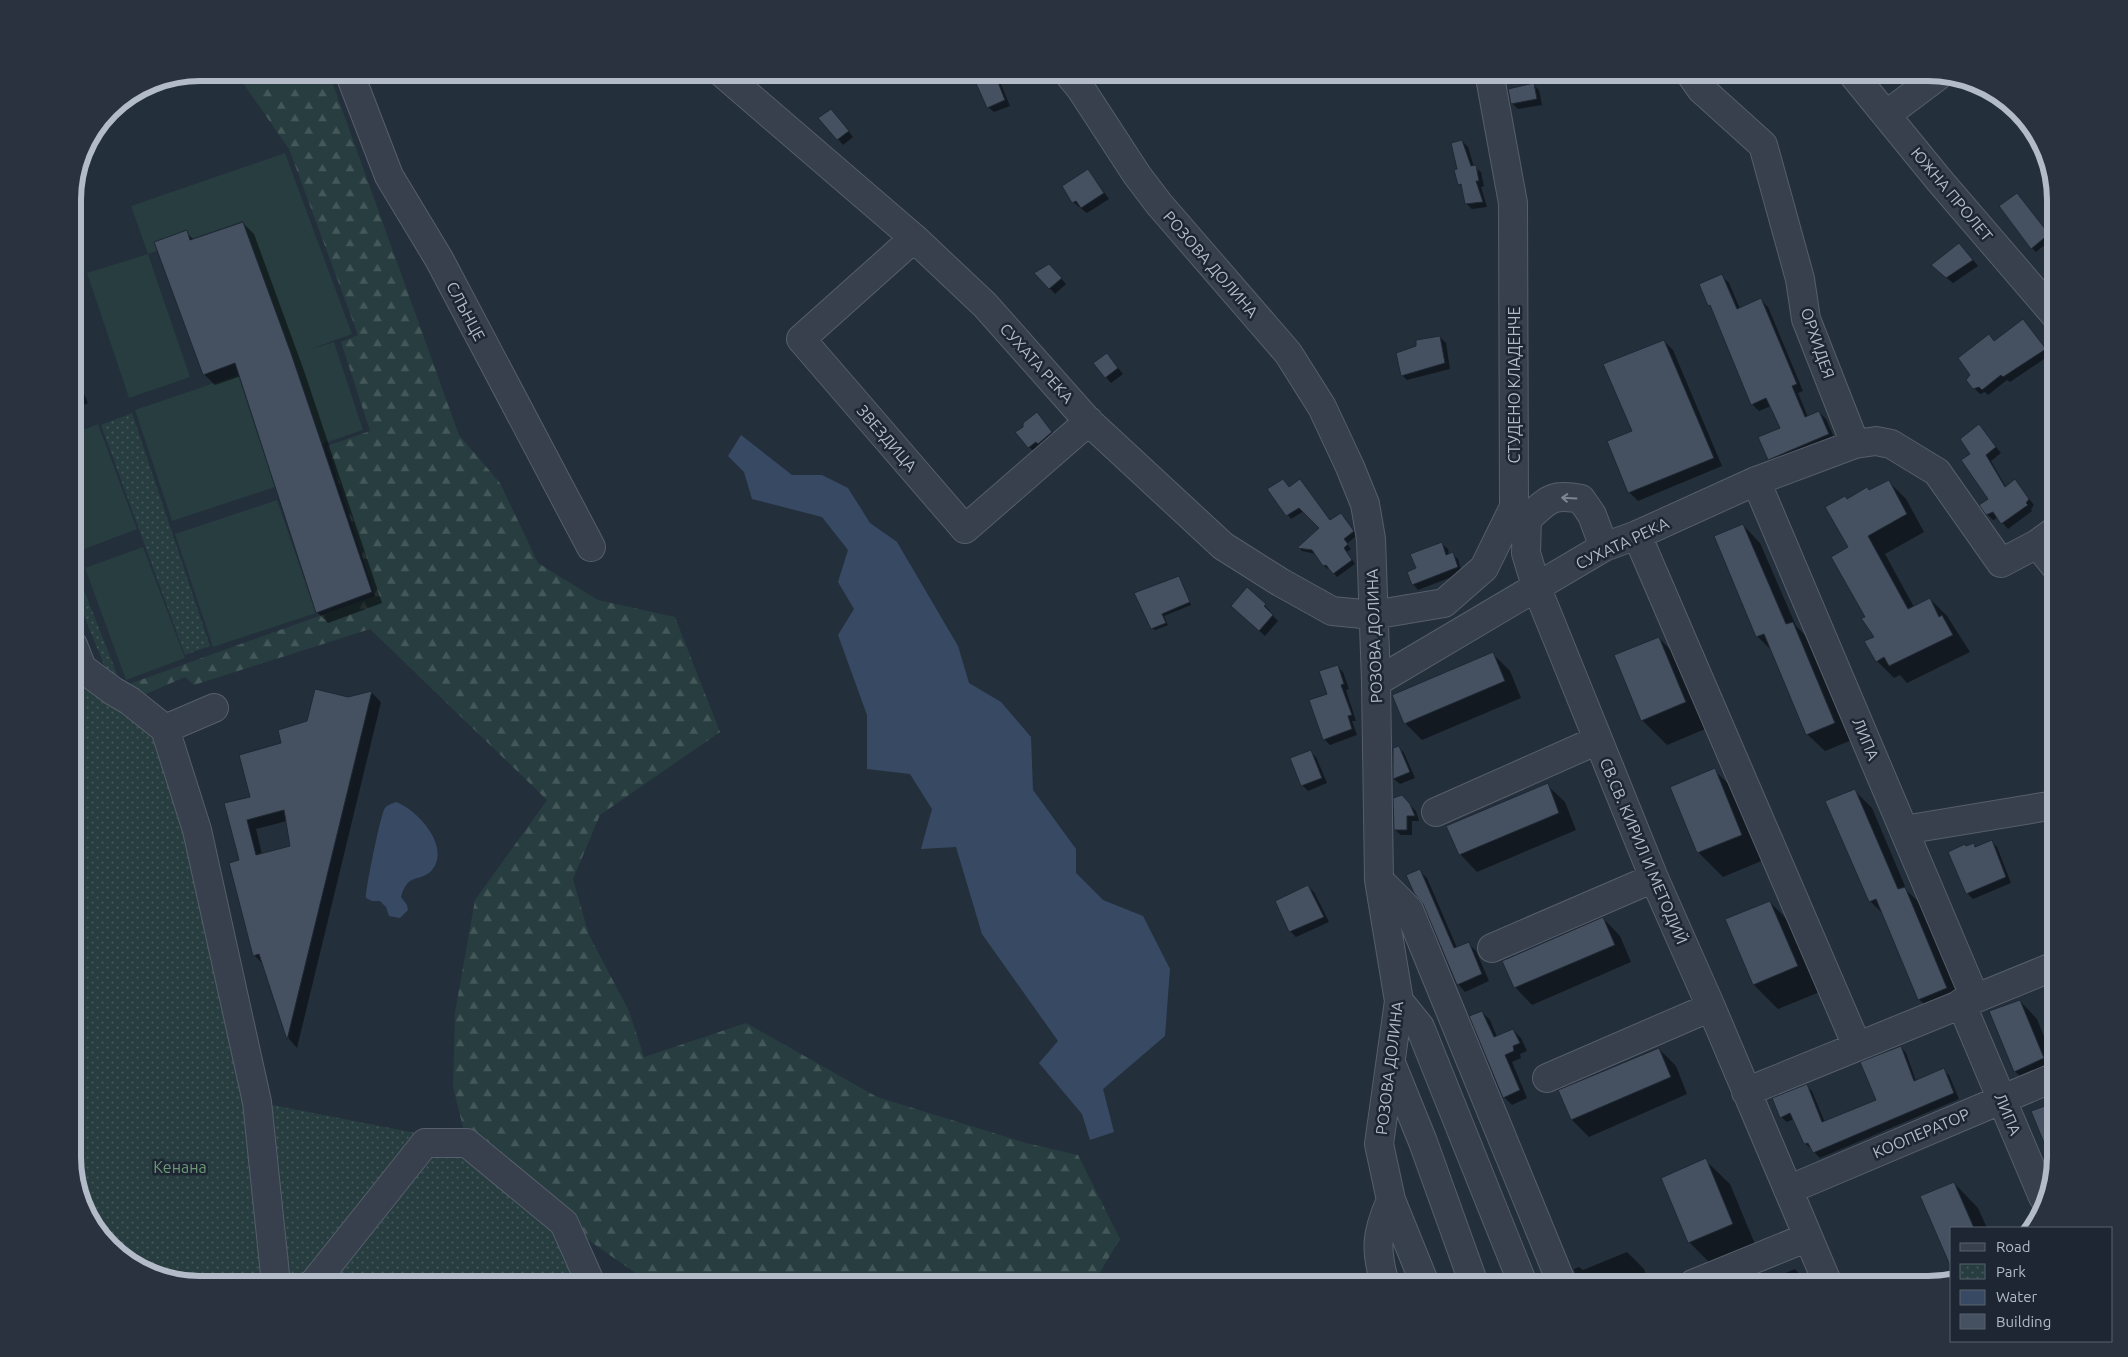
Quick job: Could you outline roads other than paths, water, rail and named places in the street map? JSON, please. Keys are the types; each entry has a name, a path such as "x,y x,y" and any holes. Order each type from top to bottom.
{"street":[{"name":"РОЗОВА ДОЛИНА","path":"1075,81 1137,175 1159,204 1288,353 1322,407 1365,504 1371,539 1376,682 1379,880 1399,1001 1379,1144 1391,1200 1422,1276"},
{"name":"СТУДЕНО КЛАДЕНЧЕ","path":"1373,615 1444,603 1484,568 1520,514 1513,203 1491,81"},
{"name":"ОРХИДЕЯ","path":"1695,81 1701,89 1763,145 1800,279 1806,319 1855,444"},
{"name":"ЮЖНА ПРОЛЕТ","path":"1858,81 1939,180 2047,305"},
{"path":"1886,115 1931,81"},
{"name":"СЛЪНЦЕ","path":"353,82 389,176 439,259 591,547"},
{"name":"СУХАТА РЕКА","path":"736,82 914,238 985,305 1089,421 1223,546 1280,582 1332,611 1373,615"},
{"name":"ЗВЕЗДИЦА","path":"914,238 801,339 965,528 1089,421"},
{"path":"1855,444 1876,442 1891,444 1937,472 2001,563 2046,537"},
{"name":"СУХАТА РЕКА","path":"1376,682 1604,547 1637,535 1756,481 1855,444"},
{"name":"ЛИПА","path":"1756,481 1904,830 1968,1000 2001,1100 2041,1192"},
{"path":"1520,514 1549,499 1568,496 1581,499 1592,516 1604,547"},
{"name":"СВ.СВ. КИРИЛ И МЕТОДИЙ","path":"1520,514 1526,553 1536,586 1654,878 1711,1007 1825,1276"},
{"path":"1637,535 1857,1046"},
{"path":"82,668 130,701 165,729 197,830 257,1102 275,1276"},
{"path":"165,729 214,708"},
{"path":"1436,812 1598,740"},
{"path":"1904,830 2047,806"},
{"path":"1492,948 1654,878"},
{"path":"1379,880 1409,910 1559,1276"},
{"path":"1746,1092 1968,1000 2047,969"},
{"path":"1399,1001 1420,1027 1520,1276"},
{"path":"1547,1078 1711,1007"},
{"path":"1391,1062 1423,1142 1471,1276"},
{"name":"КООПЕРАТОР","path":"1788,1190 2047,1081"},
{"path":"319,1276 425,1143 467,1143 564,1223 587,1276"},
{"path":"1382,1276 1377,1259 1380,1223 1391,1200"},
{"path":"1712,1276 1808,1237"}],"water":[{"path":"741,435 792,475 822,475 848,488 870,523 897,542 958,646 969,683 1001,702 1031,737 1033,790 1076,849 1076,873 1103,900 1143,916 1170,969 1165,1036 1103,1089 1114,1132 1090,1140 1082,1114 1039,1063 1058,1041 982,934 956,847 921,849 932,809 910,774 867,769 867,715 838,635 854,609 838,582 848,550 822,517 752,499 744,472 728,456"},
{"path":"396,802 405,806 422,821 435,840 437,851 437,861 432,870 424,876 411,880 404,889 401,897 408,910 400,918 389,916 386,907 380,901 372,901 366,898 382,816 386,807"}],"park label":[{"name":"Кенана","path":"180,1167"}]}
